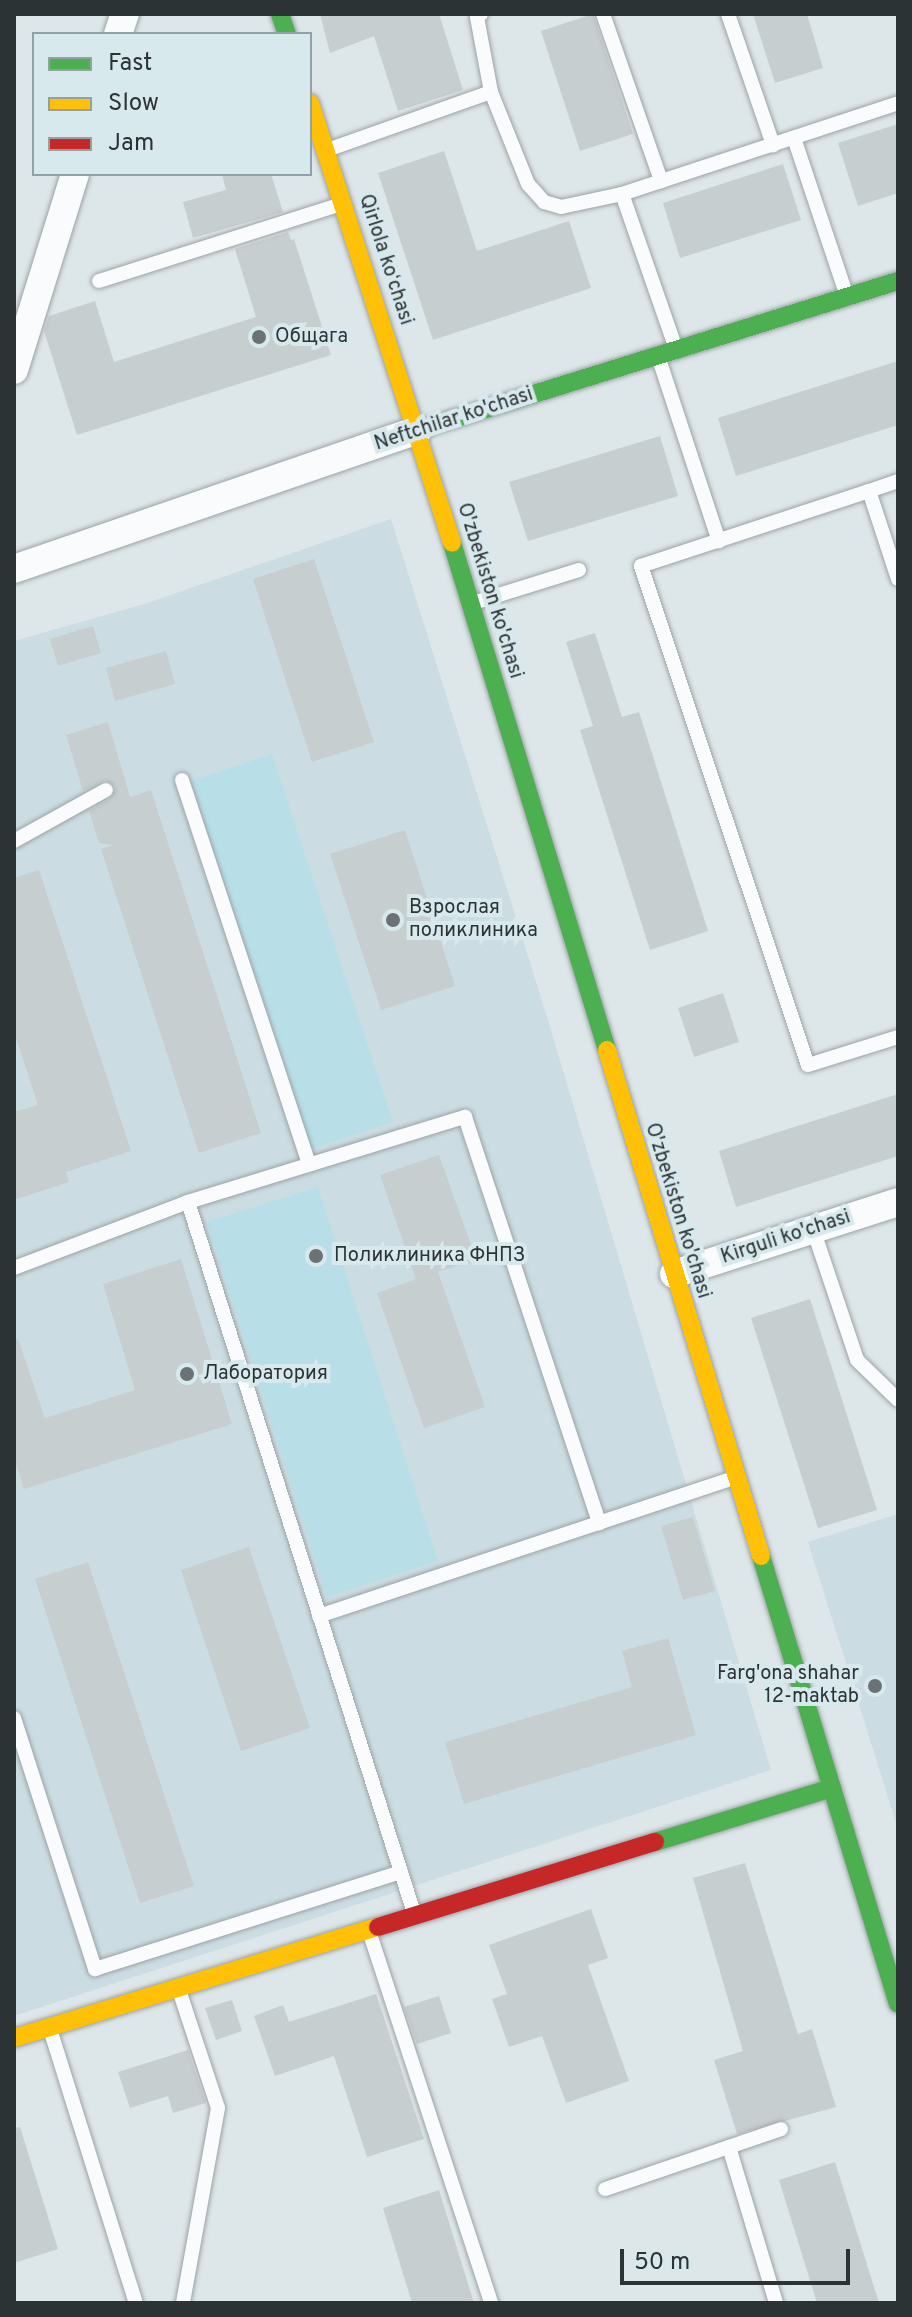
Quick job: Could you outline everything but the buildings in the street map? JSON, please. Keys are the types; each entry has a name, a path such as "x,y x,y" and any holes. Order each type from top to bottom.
{"street":[{"name":"Qirlola koʻchasi","path":"312,109 418,430"},
{"path":"14,370 74,176"},
{"name":"Neftchilar ko'chasi","path":"14,569 418,430 898,281"},
{"name":"O'zbekiston ko'chasi","path":"418,430 898,2004"},
{"name":"Kirguli ko'chasi","path":"674,1274 898,1202"},
{"path":"14,2038 832,1788"}],"lane":[{"path":"481,14 477,17 491,92 528,184 544,202 561,207 622,194 898,103"},
{"path":"603,14 661,181"},
{"path":"728,14 773,145"},
{"path":"326,151 491,92"},
{"path":"794,138 847,296"},
{"path":"622,194 719,541"},
{"path":"99,281 343,204"},
{"path":"898,481 641,566 808,1065 898,1037"},
{"path":"869,491 898,579"},
{"path":"470,603 579,570"},
{"path":"182,780 309,1165"},
{"path":"14,841 106,790"},
{"path":"14,1268 188,1202 465,1117 599,1523"},
{"path":"188,1202 415,1915"},
{"path":"813,1229 857,1360 898,1400"},
{"path":"319,1616 736,1477"},
{"path":"14,1718 95,1969 401,1872"},
{"path":"369,1931 491,2303"},
{"path":"179,1989 218,2108 183,2303"},
{"path":"49,2027 136,2303"},
{"path":"605,2189 781,2129"},
{"path":"729,2147 776,2303"}],"shaded area":[{"name":"Поликлиника ФНПЗ","path":"391,519 548,1020 771,1770 14,2016 14,641 144,604"},
{"path":"272,754 393,1122 311,1149 191,781"},
{"path":"318,1187 438,1561 327,1597 207,1222"},
{"name":"Farg'ona shahar 12-maktab","path":"898,1514 898,1829 808,1542"}],"traffic: fast":[{"path":"280,14 286,32"},
{"path":"418,430 898,281"},
{"path":"452,543 607,1050"},
{"path":"761,1556 898,2004"},
{"path":"655,1842 832,1788"}],"traffic: slow":[{"path":"312,109 452,543"},
{"path":"607,1050 761,1556"},
{"path":"14,2038 378,1927"}],"traffic: jam":[{"path":"378,1927 655,1842"}],"place":[{"name":"Общага","path":"259,337"},
{"name":"Взрослая поликлиника","path":"393,920"},
{"name":"Поликлиника ФНПЗ","path":"316,1256"},
{"name":"Лаборатория","path":"187,1374"},
{"name":"Farg'ona shahar 12-maktab","path":"875,1686"}]}
